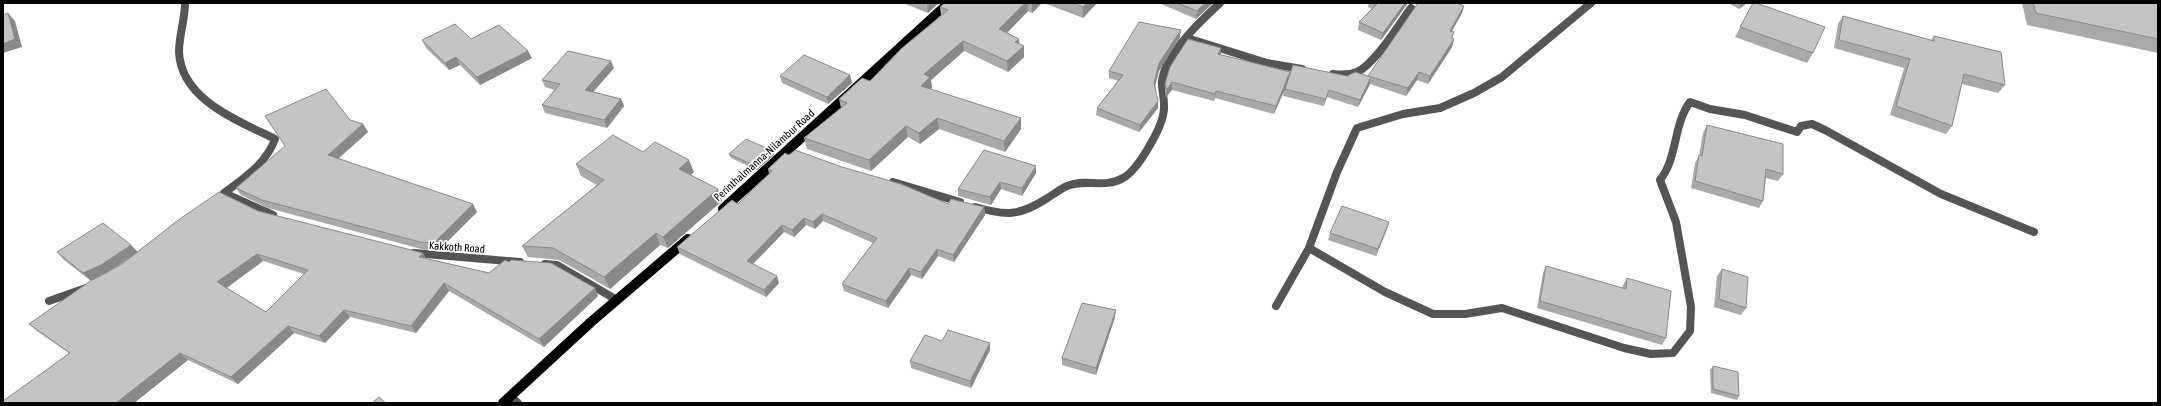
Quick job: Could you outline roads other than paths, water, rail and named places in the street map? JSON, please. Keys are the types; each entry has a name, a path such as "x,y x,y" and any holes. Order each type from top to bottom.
{"main road":[{"name":"Perinthalmanna-Nilambur Road","path":"714,216 792,149 949,3"},
{"path":"507,400 617,300 698,230"}],"street":[{"path":"184,3 185,15 180,36 180,60 190,86 213,106 275,139 272,150 258,166 221,195 280,217"},
{"path":"887,181 979,208 1011,214 1026,210 1071,184 1116,182 1131,173 1141,160 1164,110 1160,91 1164,72 1187,38 1206,15 1220,3"},
{"path":"1276,306 1309,248 1337,172 1357,128 1403,114 1440,108 1474,93 1502,77 1590,3"},
{"path":"1324,73 1347,76 1364,69 1375,59 1411,8"},
{"path":"1187,38 1267,63 1309,70"},
{"path":"1309,248 1385,292 1433,314 1465,314 1502,308 1624,348 1652,354 1673,353 1690,331 1691,307 1676,222 1660,180 1670,166 1680,133 1685,107 1690,102 1710,109 1745,115 1797,132 1801,126 1812,124 1857,146 1910,178 1960,204 2034,232"},
{"name":"Kakkoth Road","path":"408,251 424,255 557,265 617,300"},
{"path":"49,301 94,285"},
{"path":"507,400 518,403"}]}
